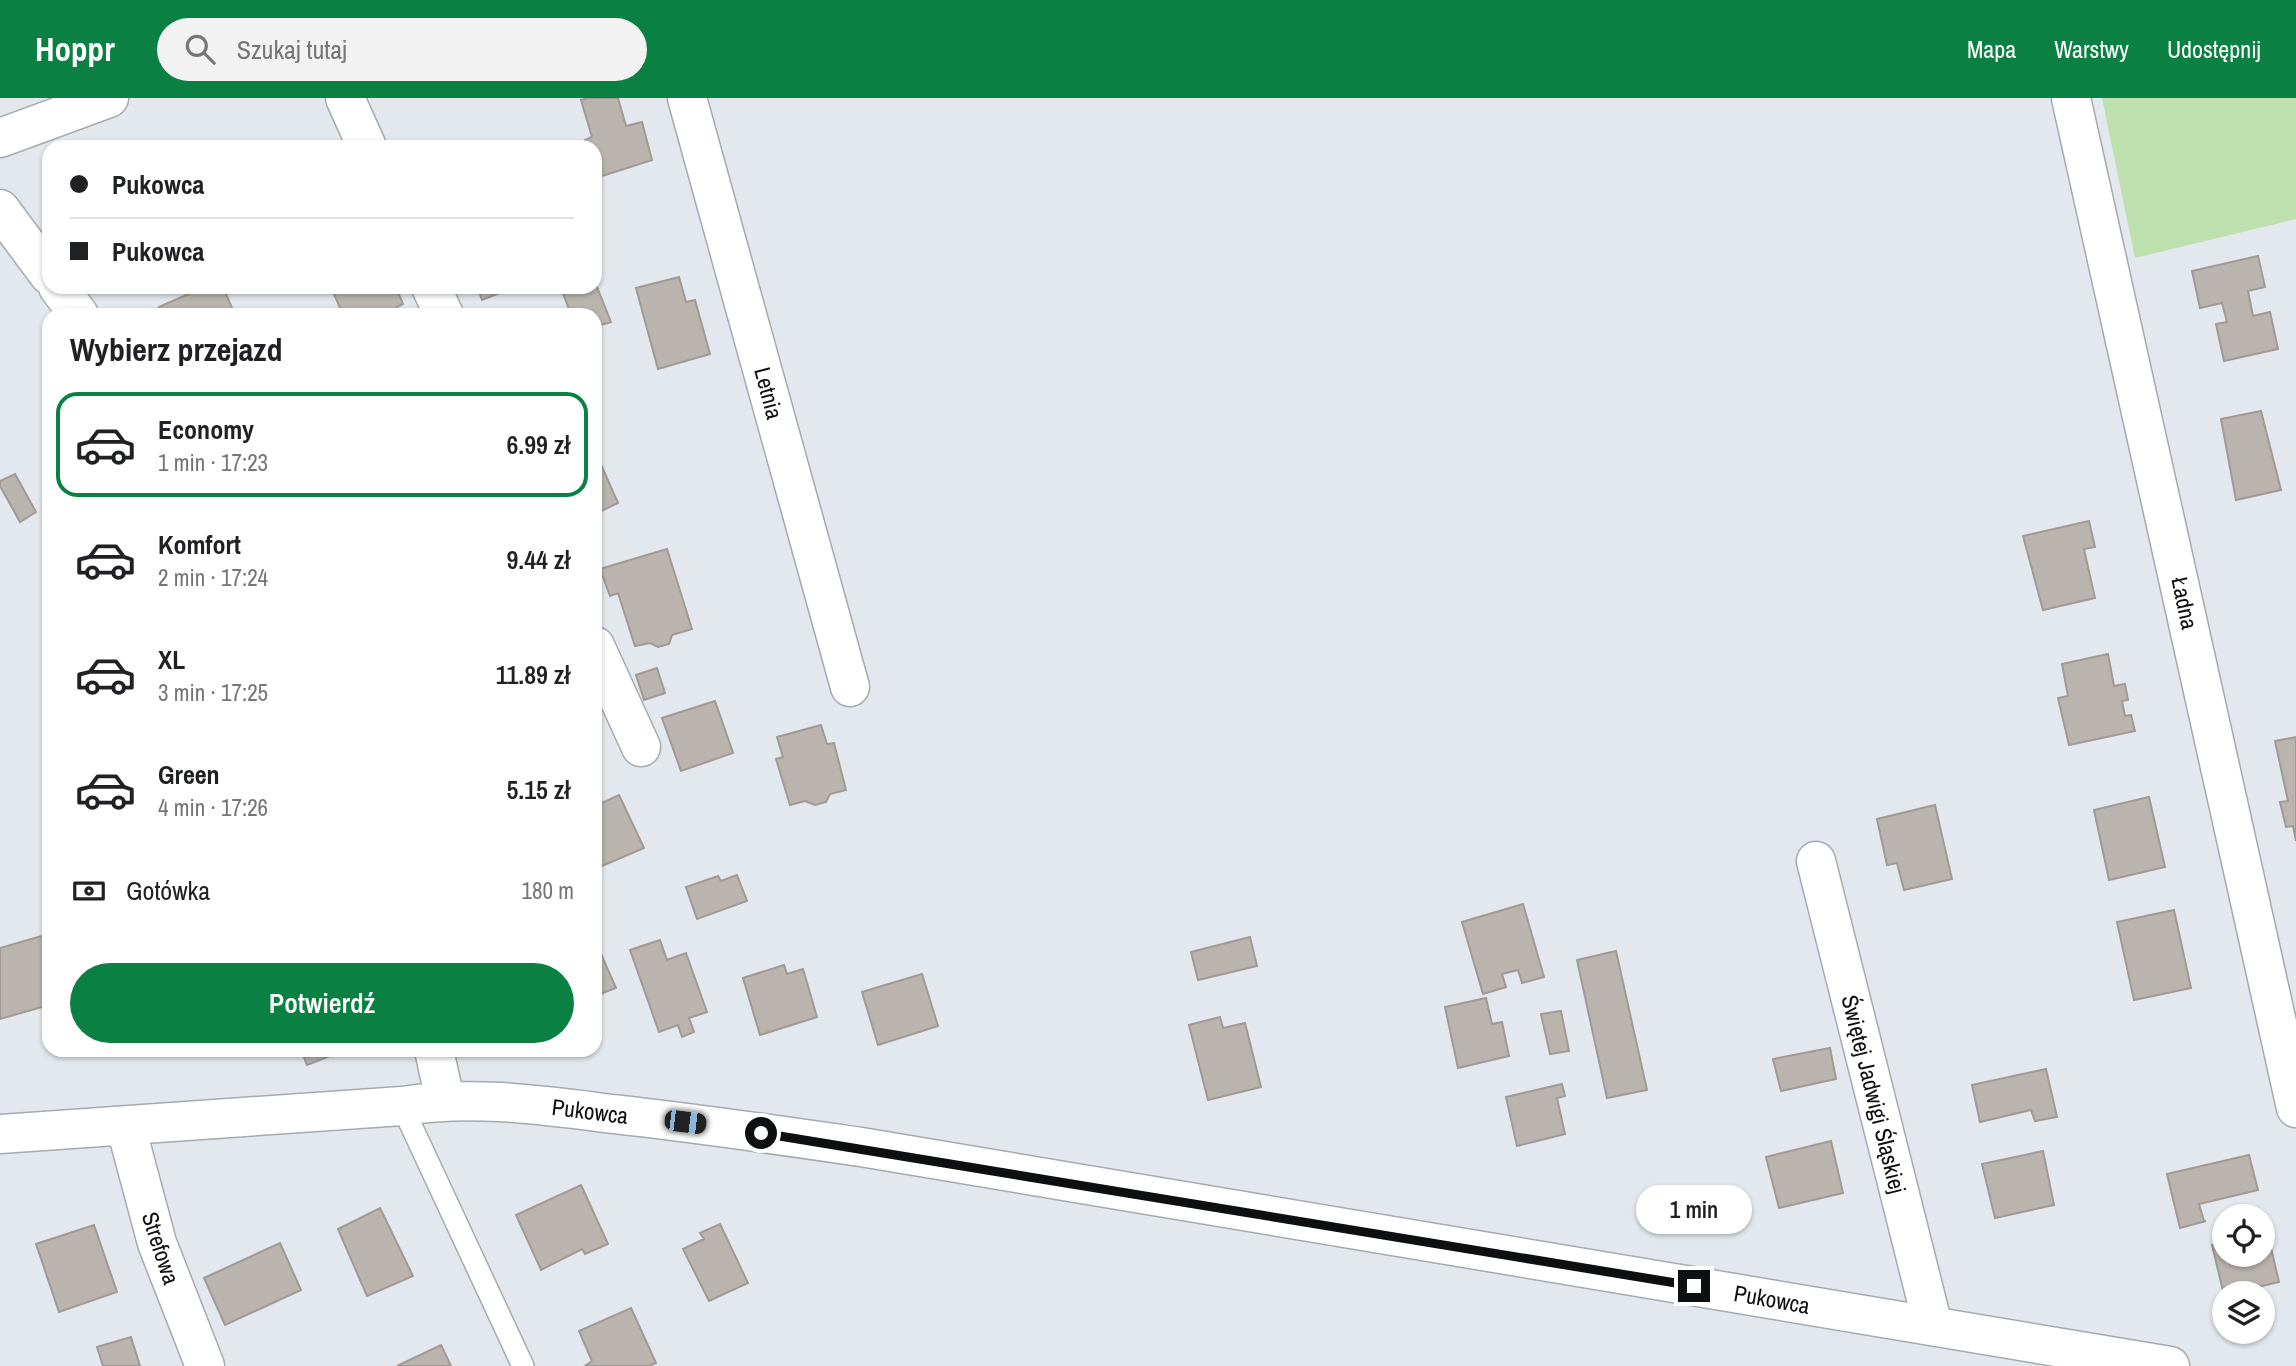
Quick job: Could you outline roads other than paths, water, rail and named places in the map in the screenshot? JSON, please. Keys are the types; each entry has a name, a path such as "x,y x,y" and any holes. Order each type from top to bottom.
{"street":[{"path":"0,138 109,98"},
{"path":"345,98 364,140"},
{"name":"Letnia","path":"687,98 850,687"},
{"name":"Ładna","path":"2071,98 2296,1108"},
{"path":"0,209 42,266"},
{"path":"602,661 641,747"},
{"name":"Świętej Jadwigi Śląskiej","path":"1816,862 1933,1326"},
{"path":"436,1057 445,1100"},
{"name":"Pukowca","path":"0,1134 402,1106 445,1100 499,1100 712,1125 847,1145 2170,1366"},
{"name":"Strefowa","path":"126,1127 157,1242 205,1366"}],"lane":[{"path":"402,1106 523,1366"}]}
